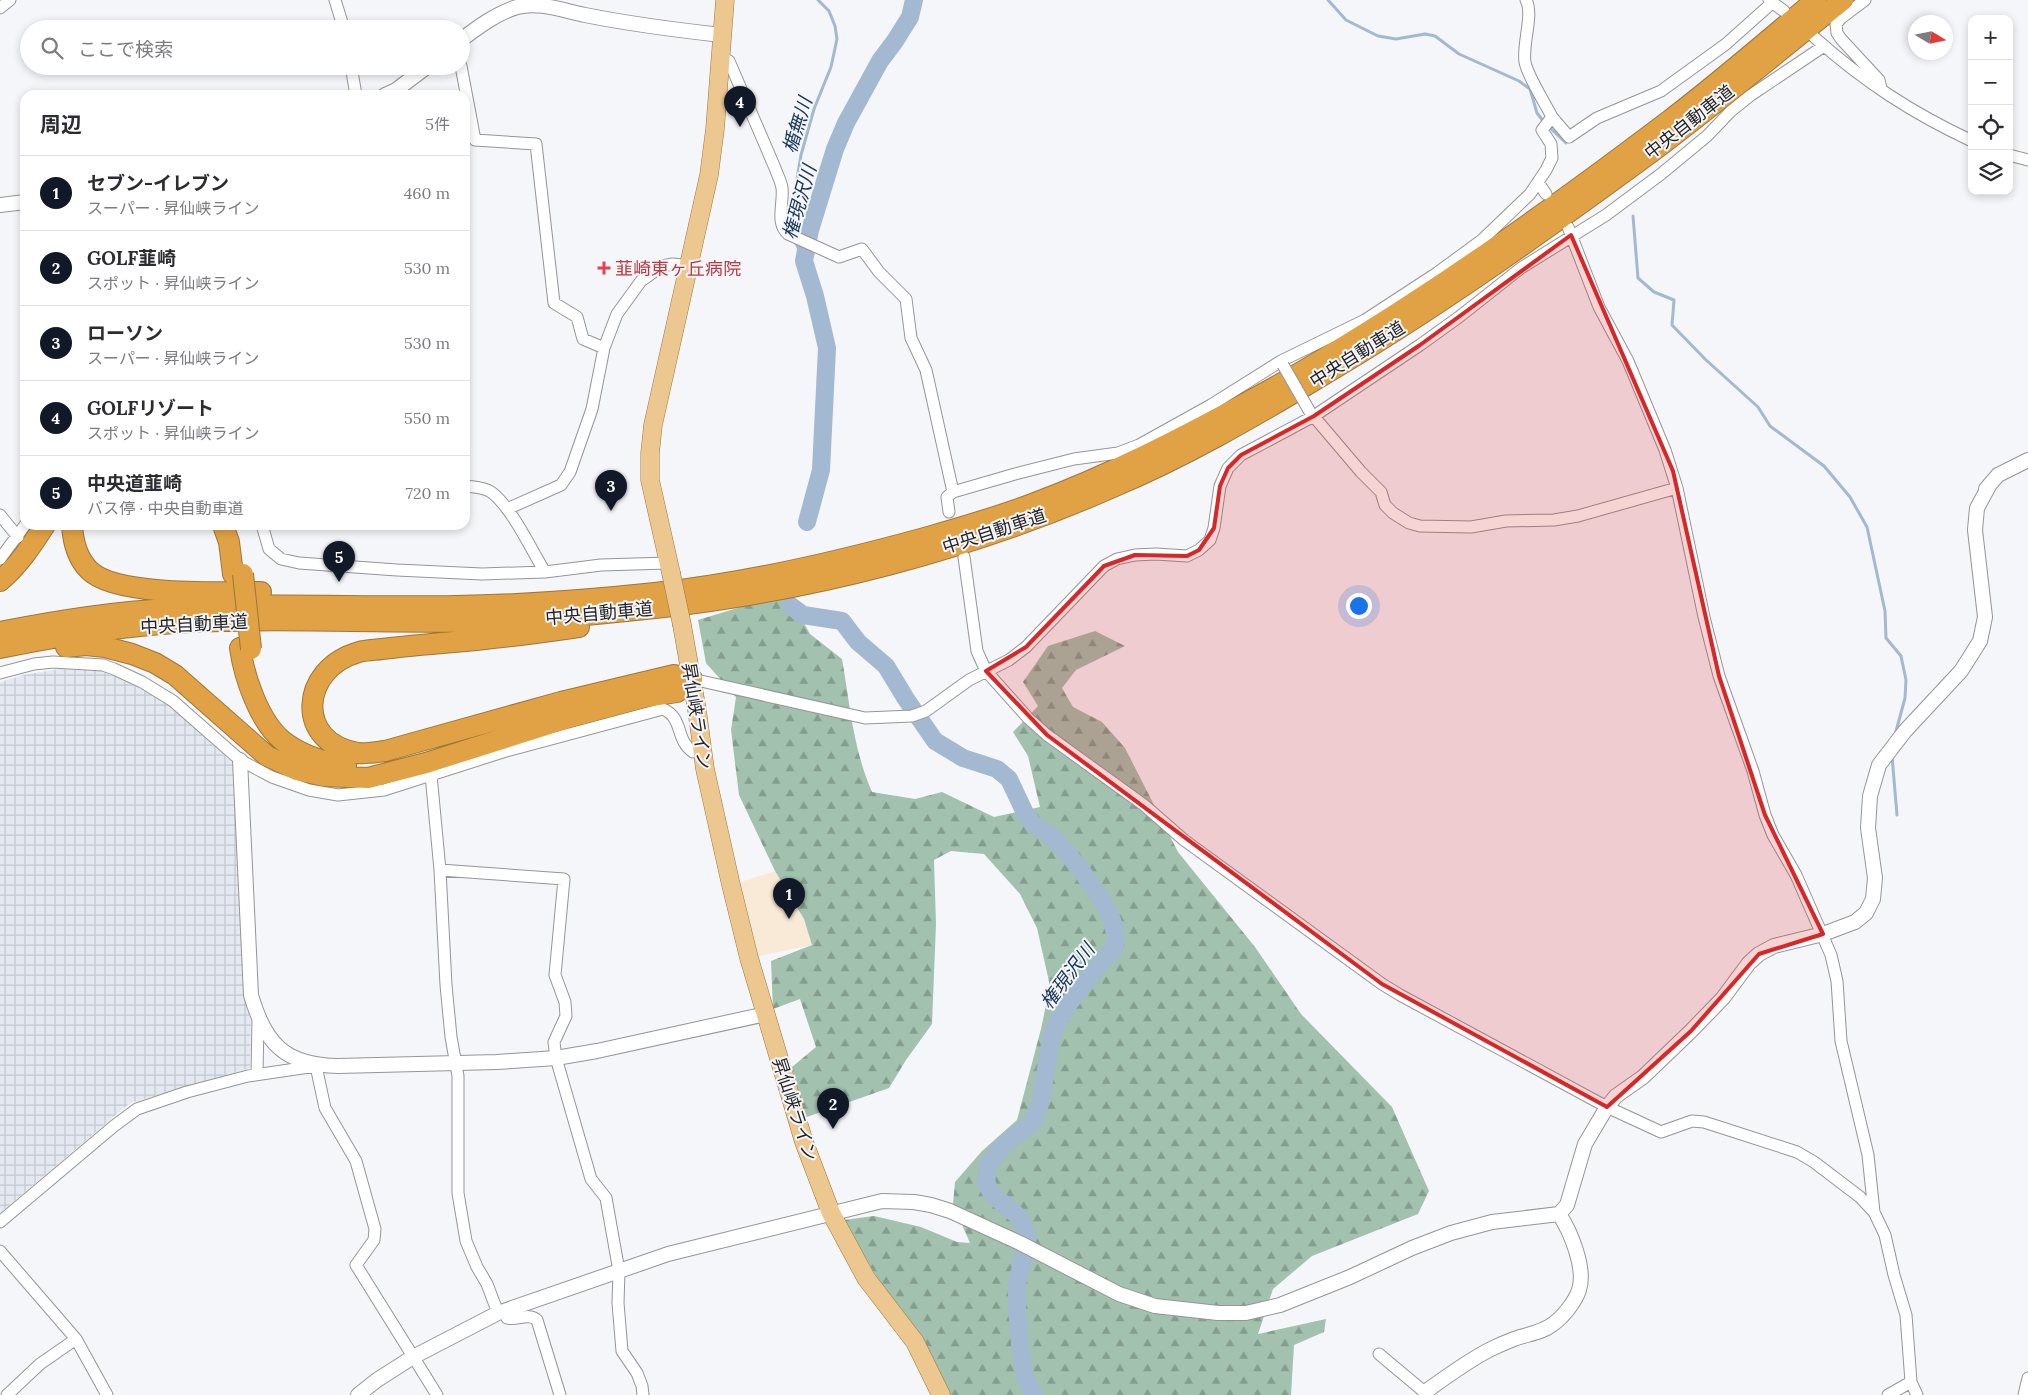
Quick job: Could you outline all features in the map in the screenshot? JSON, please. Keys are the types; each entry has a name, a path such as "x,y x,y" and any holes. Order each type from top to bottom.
{"highway":[{"name":"中央自動車道","path":"0,632 111,614 167,609 276,605 514,605 657,593 779,575 904,544 1033,504 1190,434 1304,370 1387,320 1475,260 1673,118 1816,0"},
{"name":"中央自動車道","path":"0,648 47,638 169,623 515,620 620,612 713,600 847,574 977,538 1040,517 1116,486 1204,443 1344,363 1425,312 1655,150 1843,0"},
{"path":"0,581 10,572 42,530"},
{"path":"72,530 73,540 79,556 90,571 107,580 156,590 619,596"},
{"path":"225,530 238,574 246,649 271,710 288,731 305,744 334,757 360,762 395,757 563,710"},
{"path":"236,530 240,543 238,574"},
{"path":"692,679 677,692 563,710 385,751 360,753 344,749 327,738 314,720 312,701 315,686 326,670 340,660 359,652 407,646 509,638 623,621 713,600"},
{"path":"0,655 86,645 132,654 175,675 267,756 297,770 324,776 368,778 426,763 563,710"}],"main road":[{"name":"昇仙峡ライン","path":"725,0 709,175 653,424 650,480 682,625 702,750 731,885 749,958 804,1142 831,1213 866,1278 915,1342 941,1395"}],"street":[{"path":"0,8 10,0"},
{"path":"335,0 341,20"},
{"path":"1865,0 1841,18 1836,24 1837,33 1879,80 1882,91"},
{"path":"1528,1 1525,62 1530,77 1552,117 1569,137 1597,118 1661,91 1726,44 1770,2 1784,11"},
{"path":"470,34 518,6 552,7 676,30 722,35"},
{"path":"1814,37 1882,91 1934,124 1968,139"},
{"path":"692,679 865,718 912,716 926,712 969,680 1008,660 1026,647 1104,566 1118,559 1135,555 1187,556 1199,550 1210,540 1214,528 1220,486 1228,468 1247,451 1312,414 1420,345 1569,231 1606,215 1661,174 1707,136 1731,111 1751,95 1824,46"},
{"path":"721,57 729,61 775,168 781,186 783,202 780,218 783,230 839,257 862,249 879,272 906,299 911,338 926,370 953,492"},
{"path":"353,75 355,90"},
{"path":"396,90 416,75"},
{"path":"463,75 466,90"},
{"path":"470,114 475,140 536,144 554,304 577,317 583,339 604,348"},
{"path":"949,512 948,497 953,492 1074,459 1118,453 1139,445 1282,363 1364,320 1438,272 1482,240 1530,194 1552,158 1551,144 1542,130 1552,117"},
{"path":"2013,156 2028,160"},
{"path":"1538,182 1546,194"},
{"path":"0,205 20,203"},
{"path":"1569,231 1599,307 1634,375 1665,450 1677,488 1704,617 1719,676 1753,771 1765,815 1773,835 1796,875 1831,955 1837,981 1841,1041 1866,1147 1874,1212"},
{"path":"507,509 561,485 570,472 592,409 604,348 617,314 641,281 662,266 673,264 690,266"},
{"path":"1282,363 1312,414 1361,472 1381,492 1385,505 1393,513 1409,523 1420,526 1471,527 1506,520 1541,522 1578,516 1677,488"},
{"path":"358,1395 413,1356 501,1312 668,1254 882,1202 931,1204 950,1210 1020,1243 1119,1294 1155,1306 1218,1313 1246,1313 1280,1305 1451,1233 1492,1222 1559,1214 1567,1205 1585,1144 1616,1096 1643,1077 1691,1031 1723,998 1748,963 1759,954 1774,946 1823,934 1855,922 1866,912 1873,900 1875,878 1868,828 1870,796 1879,765 1905,731 1961,671 1980,641 1985,617 1974,530 1976,508 1998,475 2016,464 2028,460"},
{"path":"470,487 491,491 507,509 546,572"},
{"path":"0,515 18,537"},
{"path":"0,559 22,530"},
{"path":"263,530 269,549 281,559 299,563 482,574 546,572 601,566 669,568"},
{"path":"964,557 977,651 986,671 1028,718 1047,735 1144,805 1184,840 1382,984 1608,1107 1661,1132 1692,1121 1704,1122 1797,1152 1860,1197 1874,1212 1885,1235 1906,1315 1911,1382 1916,1395"},
{"path":"0,673 34,664 53,662 103,665 142,682 173,702 240,760 272,777 309,790 338,795 384,790 506,751 663,709 670,712 674,717 686,747 694,752 702,750"},
{"path":"240,760 251,995 258,1020 269,1039 291,1056 316,1066"},
{"path":"431,775 440,870 446,985 458,1076 458,1193 462,1224 466,1241 477,1266 501,1312 507,1318 529,1316 537,1320 560,1395"},
{"path":"440,870 564,879 555,975 565,1002 566,1016 554,1042 556,1058 591,1179 606,1198 618,1271 618,1303 622,1351 638,1373 643,1395"},
{"path":"0,1222 136,1109 187,1092 257,1074 316,1066 456,1063 556,1058 597,1051 766,1014"},
{"path":"257,1074 258,1020"},
{"path":"316,1066 325,1108 356,1161 375,1229 374,1240 356,1266 437,1395"},
{"path":"1379,1354 1427,1394 1456,1369 1489,1350 1514,1338 1554,1324 1579,1289 1580,1276 1568,1228 1559,1214"},
{"path":"0,1251 76,1338 107,1395"},
{"path":"7,1395 40,1364 76,1338"},
{"path":"2024,1395 2028,1378"},
{"path":"1888,1395 1911,1382"}],"highlighted area":[{"path":"1571,235 1673,471 1719,676 1765,815 1823,934 1759,954 1691,1031 1607,1107 1382,984 1047,735 986,671 1026,647 1104,566 1135,555 1187,556 1199,550 1214,528 1220,486 1228,468 1241,455 1314,416 1420,345"}],"shaded area":[{"path":"59,669 102,671 143,690 170,706 233,763 244,996 251,1021 250,1068 130,1103 0,1213 0,682 23,675"},
{"path":"775,871 804,919 813,945 749,958 731,885"}],"green space":[{"path":"787,593 810,634 842,659 856,743 872,792 915,799 942,792 994,817 1040,807 1028,756 1013,732 1038,706 1023,682 1048,646 1095,631 1125,646 1076,670 1062,688 1073,707 1102,722 1125,748 1178,852 1255,947 1301,1014 1392,1107 1429,1191 1418,1214 1312,1256 1273,1289 1258,1334 1326,1319 1324,1332 1294,1345 1291,1395 945,1395 844,1220 874,1216 921,1227 957,1242 970,1243 953,1204 955,1182 982,1151 1017,1120 1041,1029 1050,986 1037,928 1020,894 984,854 951,851 934,860 936,924 932,1024 906,1060 889,1088 804,1118 792,1067 816,1047 800,999 773,1009 771,961 812,945 804,919 775,871 739,795 731,730 736,697 706,663 698,620"}],"waterway":[{"name":"楯無川","path":"789,226 801,155 814,109 831,67 837,39 835,26 829,11 818,0"},
{"name":"権現沢川","path":"807,522 821,470 827,348 815,296 804,261 810,230 835,149 846,123 880,61 910,17 914,0"},
{"path":"1328,0 1346,20 1378,36 1396,39 1425,34 1435,36 1459,54 1519,81 1530,89 1537,113 1544,122"},
{"path":"1548,126 1566,143"},
{"path":"1633,216 1638,278 1654,292 1674,300 1672,325 1705,359 1758,407 1770,426 1824,466 1850,497 1867,527 1885,611 1886,638 1901,656 1906,680 1905,698 1895,735"},
{"name":"楯無川","path":"795,241 804,261"},
{"name":"権現沢川","path":"791,606 803,615 842,621 858,642 886,666 935,741 963,758 997,769 1009,779 1025,813 1033,824 1054,838 1079,867 1105,905 1112,920 1116,938 1114,948 1067,1006 1055,1027 1050,1044 1041,1101 1033,1122 1005,1144 988,1165 986,1183 992,1194 1019,1217 1026,1231 1027,1239 1017,1285 1017,1309 1025,1377 1034,1395"},
{"path":"1892,756 1897,815"}],"place":[{"name":"GOLFリゾート","path":"740,127"},
{"name":"韮崎東ヶ丘病院","path":"604,268"},
{"name":"ローソン","path":"611,511"},
{"name":"中央道韮崎","path":"339,582"},
{"name":"セブン-イレブン","path":"789,919"},
{"name":"GOLF韮崎","path":"833,1129"}]}
